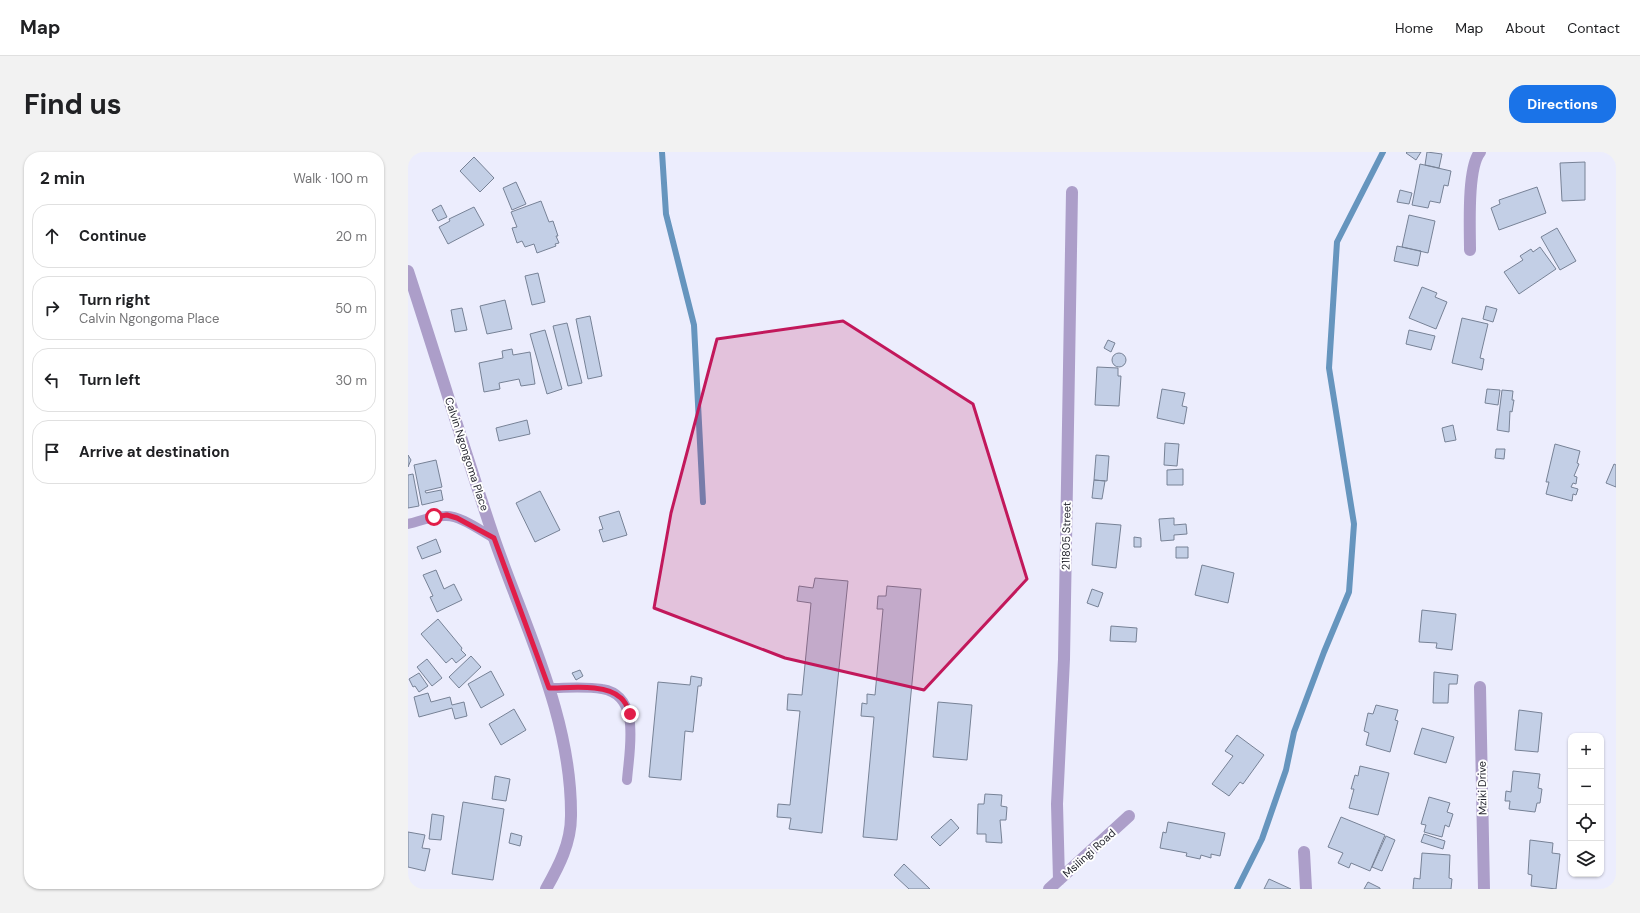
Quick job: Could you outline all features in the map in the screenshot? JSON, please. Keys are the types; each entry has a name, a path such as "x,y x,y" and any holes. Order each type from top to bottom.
{"street":[{"path":"1470,250 1471,180 1477,156 1480,152"},
{"name":"211805 Street","path":"1059,880 1057,804 1064,651 1072,192"},
{"name":"Calvin Ngongoma Place","path":"408,271 494,538 549,688 563,740 570,787 572,817 567,846 559,867 546,889"},
{"name":"Mziki Drive","path":"1480,687 1484,889"},
{"name":"Msilingi Road","path":"1049,889 1129,816"},
{"path":"1304,852 1306,889"}],"lane":[{"path":"408,524 447,515 457,518 494,538"},
{"path":"549,688 602,689 621,698 626,704 630,714 627,780"}],"highlighted area":[{"path":"843,321 973,404 1027,579 924,690 785,658 654,608 671,513 717,339"}],"building":[{"path":"1421,152 1416,160 1406,153"},
{"path":"1427,152 1442,154 1439,168 1425,165"},
{"path":"474,157 494,178 480,192 460,171"},
{"path":"1585,162 1585,200 1562,201 1560,163"},
{"path":"1420,164 1451,171 1448,186 1444,185 1440,203 1430,201 1428,208 1412,205"},
{"path":"516,182 526,204 512,210 503,188"},
{"path":"1537,187 1546,213 1499,230 1491,208 1500,204 1499,200"},
{"path":"1400,190 1412,193 1409,204 1397,202"},
{"path":"541,201 549,222 553,221 559,243 555,244 556,246 537,253 534,244 525,247 522,241 517,243 512,228 517,227 511,212"},
{"path":"441,205 447,217 438,221 432,210"},
{"path":"474,207 484,225 448,244 439,227 450,221 449,219"},
{"path":"1409,215 1435,221 1428,253 1402,247"},
{"path":"1557,228 1576,261 1560,270 1541,237"},
{"path":"1397,246 1421,251 1418,266 1394,261"},
{"path":"1540,247 1556,269 1519,294 1504,272 1523,260 1520,256 1531,249 1533,252"},
{"path":"538,273 545,302 532,305 525,276"},
{"path":"1422,287 1437,293 1435,297 1447,302 1436,329 1409,318"},
{"path":"505,300 512,329 487,334 480,306"},
{"path":"1486,306 1497,309 1493,322 1483,319"},
{"path":"462,308 467,330 455,332 451,310"},
{"path":"590,316 602,376 588,379 576,319"},
{"path":"1462,318 1488,324 1480,358 1484,359 1482,370 1452,363"},
{"path":"567,323 582,383 568,386 553,326"},
{"path":"545,330 562,389 547,394 530,334"},
{"path":"1409,330 1435,336 1431,350 1406,344"},
{"path":"1108,340 1115,343 1111,352 1104,348"},
{"path":"512,349 513,355 530,352 535,384 521,386 519,379 499,383 500,389 484,392 479,363 503,358 502,351"},
{"path":"1116,353 1122,353 1126,357 1126,363 1122,367 1116,367 1112,363 1112,357"},
{"path":"1097,367 1118,368 1118,376 1121,376 1119,406 1095,405"},
{"path":"1162,389 1185,393 1182,406 1187,407 1184,424 1157,418"},
{"path":"1487,389 1500,390 1498,405 1485,403"},
{"path":"1502,390 1513,391 1512,400 1514,400 1512,412 1510,411 1509,432 1497,430"},
{"path":"527,420 530,434 499,441 496,428"},
{"path":"1453,425 1456,440 1445,442 1442,428"},
{"path":"1165,443 1179,444 1177,466 1164,465"},
{"path":"1555,444 1580,451 1577,463 1579,464 1574,476 1577,477 1576,484 1573,483 1571,487 1578,489 1576,495 1573,494 1572,501 1546,494 1549,482 1546,482"},
{"path":"1496,449 1505,449 1504,459 1495,458"},
{"path":"408,455 411,460 408,467"},
{"path":"1096,455 1109,456 1107,481 1094,480"},
{"path":"436,460 442,487 425,491 426,493 441,490 443,500 422,505 414,465"},
{"path":"1614,464 1616,465 1616,487 1606,483"},
{"path":"1183,469 1183,485 1167,485 1167,470"},
{"path":"413,474 419,506 408,508 408,475"},
{"path":"1094,480 1105,481 1102,499 1092,498"},
{"path":"540,491 560,530 535,542 516,503"},
{"path":"619,511 627,535 603,542 599,530 603,529 599,517"},
{"path":"1174,518 1174,525 1186,524 1187,534 1174,535 1174,540 1161,541 1159,519"},
{"path":"1096,523 1121,525 1116,568 1092,565"},
{"path":"1134,537 1141,538 1141,547 1134,547"},
{"path":"436,539 441,552 422,559 417,547"},
{"path":"1176,547 1188,547 1188,558 1176,558"},
{"path":"1202,565 1234,573 1228,603 1195,595"},
{"path":"436,570 444,589 454,584 462,600 437,612 430,597 433,596 423,575"},
{"path":"815,578 848,581 822,833 789,829 791,818 777,817 778,804 790,805 800,711 787,710 788,694 802,695 811,603 797,601 799,586 813,588"},
{"path":"887,586 921,589 897,840 863,837 874,717 861,716 862,703 867,704 867,694 875,695 883,609 877,609 878,596 886,596"},
{"path":"1092,589 1103,593 1098,607 1087,603"},
{"path":"1422,610 1456,614 1452,650 1436,648 1437,643 1419,642"},
{"path":"438,619 466,655 456,663 452,658 446,663 421,634"},
{"path":"1111,626 1137,628 1136,642 1110,641"},
{"path":"471,656 481,667 459,688 449,677"},
{"path":"427,659 442,678 432,686 417,667"},
{"path":"580,670 583,676 576,680 572,673"},
{"path":"491,671 504,695 481,708 468,684"},
{"path":"1434,672 1458,675 1457,684 1449,684 1448,703 1433,703"},
{"path":"419,673 428,686 419,692 415,686 413,687 409,679"},
{"path":"691,676 702,678 701,686 698,686 693,732 685,731 681,780 649,777 658,682 690,685"},
{"path":"428,693 431,702 450,697 452,705 464,702 467,716 455,719 452,708 419,717 414,697"},
{"path":"938,702 972,705 967,760 933,757"},
{"path":"1376,705 1398,710 1395,720 1398,721 1390,752 1366,745 1369,733 1364,731 1368,713 1373,714"},
{"path":"514,709 526,730 501,745 489,724"},
{"path":"1519,710 1542,713 1538,752 1515,750"},
{"path":"1422,728 1454,737 1446,763 1414,754"},
{"path":"1237,735 1264,755 1243,784 1240,782 1229,796 1212,784 1233,756 1225,751"},
{"path":"1360,766 1389,773 1378,815 1349,808 1354,789 1351,789 1355,775 1358,776"},
{"path":"1513,771 1540,774 1538,788 1542,789 1540,803 1537,803 1535,812 1509,809 1510,801 1505,801 1506,791 1511,792"},
{"path":"495,776 510,779 506,801 492,799"},
{"path":"985,794 1002,795 1001,806 1007,807 1006,820 1000,820 1002,843 986,842 986,834 977,834 978,804 984,804"},
{"path":"1429,797 1450,803 1447,812 1453,814 1449,827 1445,825 1442,837 1424,832 1426,825 1421,824"},
{"path":"463,802 504,809 493,880 452,874"},
{"path":"432,814 444,816 441,840 429,839"},
{"path":"1341,817 1385,835 1370,871 1351,863 1349,868 1338,863 1343,853 1328,847"},
{"path":"951,819 959,828 940,846 931,837"},
{"path":"1168,822 1225,833 1220,856 1211,854 1211,858 1201,855 1200,859 1186,856 1187,853 1160,848 1163,832 1166,833"},
{"path":"408,832 425,835 422,848 430,849 425,871 408,867"},
{"path":"511,833 522,836 520,846 509,843"},
{"path":"1424,834 1445,841 1443,849 1421,842"},
{"path":"1386,836 1395,840 1382,871 1372,867"},
{"path":"1530,840 1553,843 1552,853 1560,854 1556,889 1531,886 1532,875 1528,874"},
{"path":"1422,853 1450,855 1449,878 1452,879 1451,889 1413,889 1414,878 1420,879"},
{"path":"904,864 930,889 909,889 894,875"},
{"path":"1269,879 1291,889 1264,889"},
{"path":"1368,882 1380,888 1380,889 1364,889"}],"waterway":[{"path":"662,152 666,214 694,325 703,502"},
{"path":"1237,889 1262,839 1286,770 1294,732 1324,652 1349,592 1354,524 1329,368 1337,242 1383,152"}],"route":[{"path":"434,517 447,515 457,518 494,538 549,688 602,689 621,698 626,704 630,714"}]}
